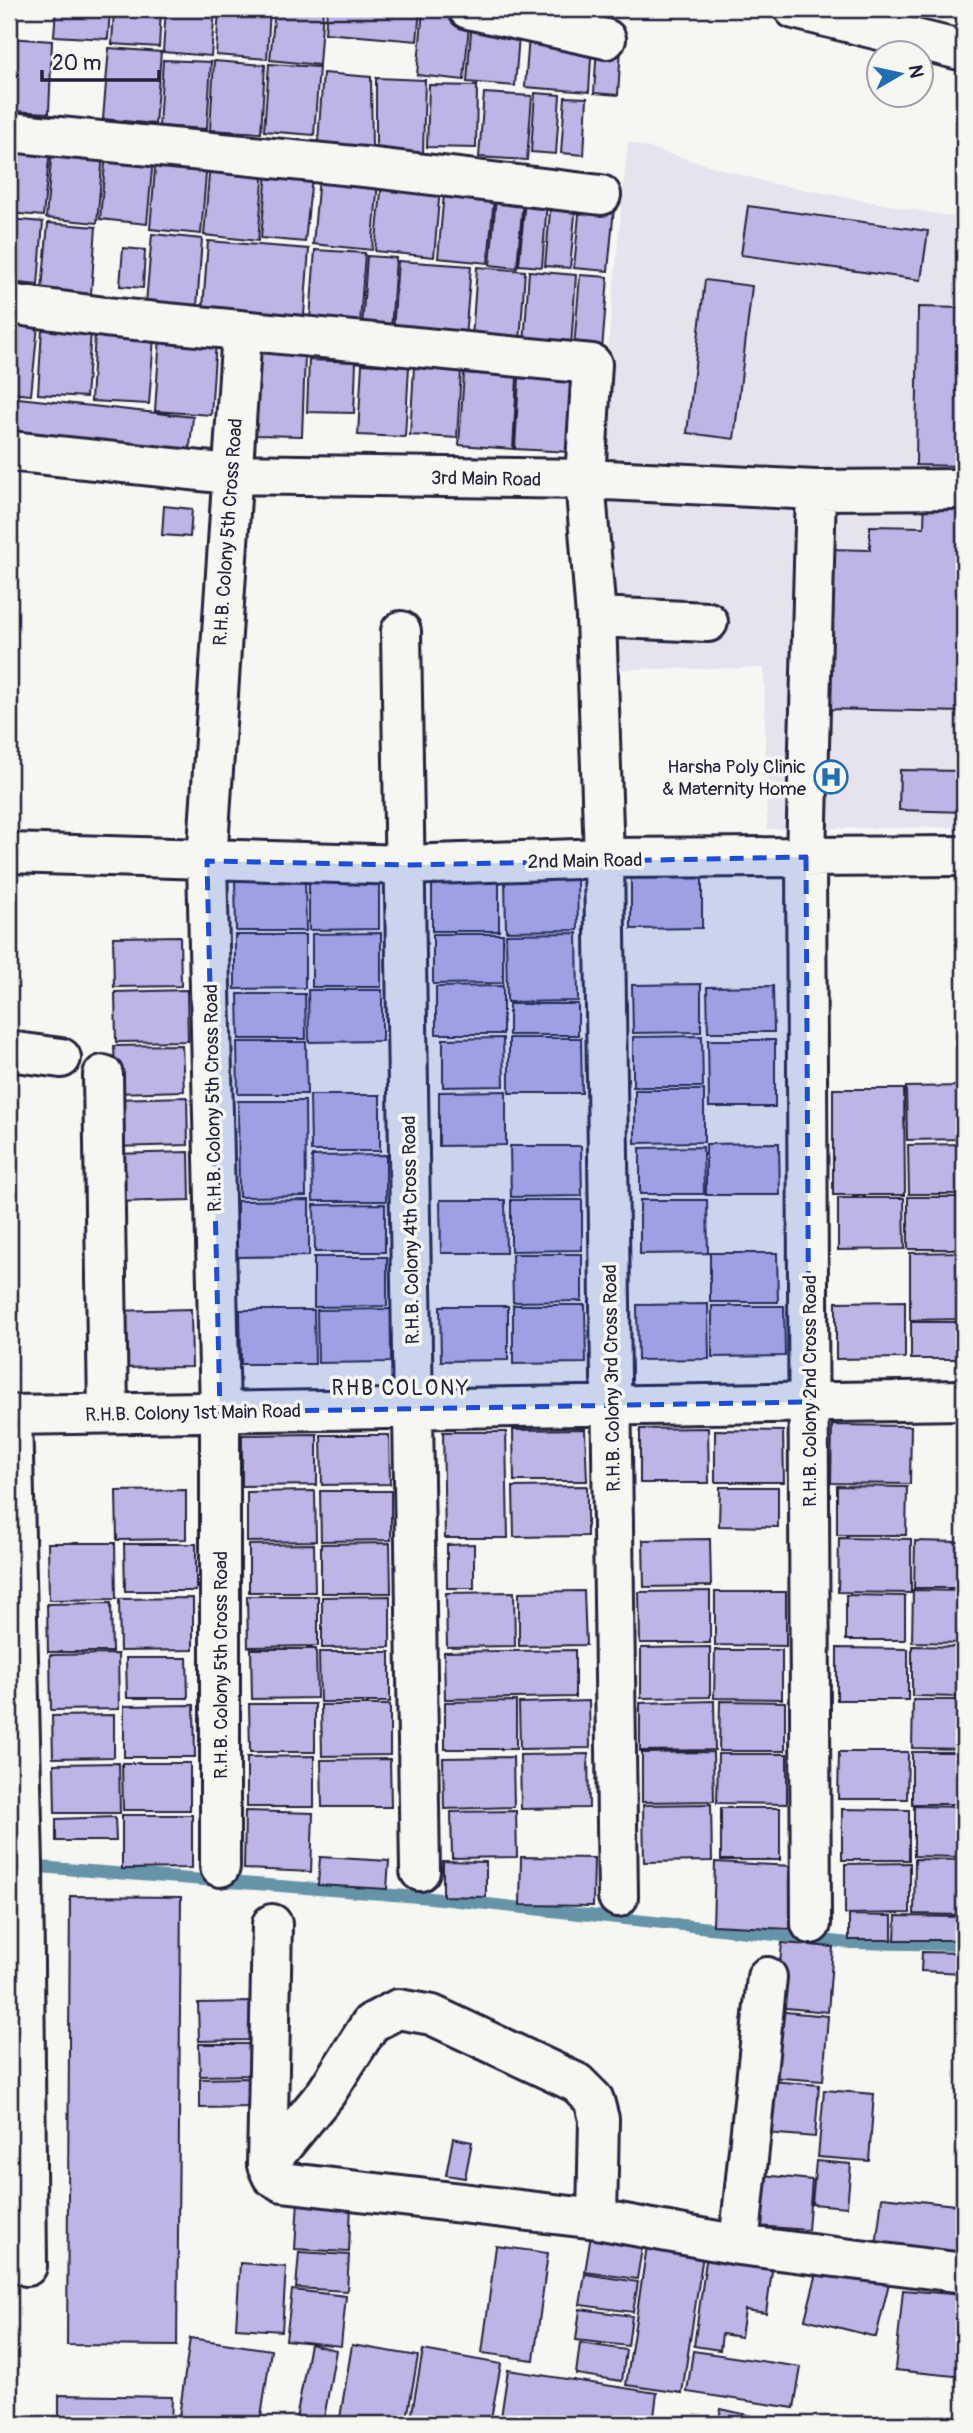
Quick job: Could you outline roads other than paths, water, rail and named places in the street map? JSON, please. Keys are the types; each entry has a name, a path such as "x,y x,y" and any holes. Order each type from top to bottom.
{"street":[{"path":"468,9 606,38"},
{"path":"794,9 964,51"},
{"path":"9,132 374,168 601,195"},
{"path":"9,304 242,331"},
{"name":"R.H.B. Colony 5th Cross Road","path":"220,1867 220,1412 207,861 230,474 242,331"},
{"name":"R.H.B. Colony 3rd Cross Road","path":"242,331 592,364 584,480 596,617 604,859 618,1896"},
{"name":"3rd Main Road","path":"9,451 230,474 584,480 816,490 964,489"},
{"name":"R.H.B. Colony 2nd Cross Road","path":"811,1924 806,857 816,490"},
{"path":"596,617 708,622"},
{"name":"R.H.B. Colony 4th Cross Road","path":"401,631 420,1871"},
{"name":"2nd Main Road","path":"9,853 405,865 604,859 964,856"},
{"path":"9,1051 61,1058"},
{"path":"103,1075 108,1413"},
{"name":"R.H.B. Colony 1st Main Road","path":"10,1415 964,1400"},
{"path":"10,1415 23,1864 27,2266"},
{"path":"272,1924 267,2165 272,2176 282,2182 597,2219 739,2245 964,2273"},
{"path":"739,2245 767,1977"},
{"path":"267,2165 326,2092 371,2023 398,2009 432,2015 577,2083 594,2100 599,2119 597,2219"}],"waterway":[{"path":"27,1866 431,1898 850,1943 964,1945"}],"place":[{"name":"Harsha Poly Clinic & Maternity Home","path":"831,777"}],"district":[{"name":"RHB COLONY","path":"401,1388"}]}
